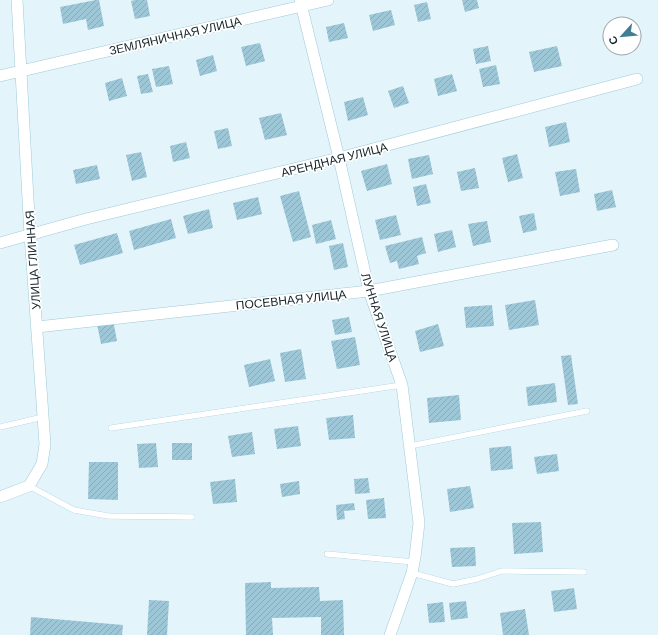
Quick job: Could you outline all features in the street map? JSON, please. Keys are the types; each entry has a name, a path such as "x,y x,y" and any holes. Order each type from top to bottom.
{"street":[{"name":"УЛИЦА ГЛИННАЯ","path":"17,0 30,235 45,444 42,464 29,486"},
{"name":"ЗЕМЛЯНИЧНАЯ УЛИЦА","path":"0,76 301,3 328,0"},
{"name":"ЛУННАЯ УЛИЦА","path":"301,3 339,158 368,291 402,385 419,523 413,568 390,635"},
{"name":"АРЕНДНАЯ УЛИЦА","path":"0,243 86,219 339,158 637,79"},
{"name":"ПОСЕВНАЯ УЛИЦА","path":"37,327 368,291 614,245"},
{"path":"0,497 29,486"}],"lane":[{"path":"111,428 402,385"},
{"path":"410,446 587,411"},
{"path":"0,427 43,417"},
{"path":"29,486 74,510 108,516 192,517"},
{"path":"327,554 413,568 453,584 477,579 502,570 584,572"}],"building":[{"path":"99,0 104,26 88,30 86,19 63,24 60,7"},
{"path":"147,0 150,16 135,19 131,1"},
{"path":"462,0 477,0 479,8 465,12"},
{"path":"427,2 431,19 418,22 414,5"},
{"path":"391,10 395,25 373,31 369,15"},
{"path":"344,23 348,38 329,42 326,27"},
{"path":"260,43 265,61 246,66 241,47"},
{"path":"488,46 491,61 476,64 473,49"},
{"path":"557,46 562,66 534,72 529,52"},
{"path":"213,55 217,71 200,76 196,60"},
{"path":"496,65 500,84 483,87 479,69"},
{"path":"169,66 173,84 156,87 152,69"},
{"path":"148,74 153,92 141,94 137,76"},
{"path":"452,74 457,91 438,96 434,79"},
{"path":"122,78 127,96 109,101 105,83"},
{"path":"403,86 409,103 394,108 388,91"},
{"path":"363,97 368,115 348,121 344,102"},
{"path":"281,113 287,135 265,140 259,118"},
{"path":"566,122 570,142 549,147 545,127"},
{"path":"228,128 232,146 218,149 214,131"},
{"path":"186,142 190,158 173,162 170,146"},
{"path":"141,152 147,177 132,181 126,155"},
{"path":"517,154 523,178 508,182 502,158"},
{"path":"429,155 433,174 412,179 408,159"},
{"path":"387,164 392,184 367,191 361,171"},
{"path":"97,165 100,179 76,184 73,170"},
{"path":"475,168 479,188 461,191 457,172"},
{"path":"576,169 580,192 560,196 555,172"},
{"path":"426,184 431,203 417,206 413,187"},
{"path":"612,190 616,207 597,211 594,194"},
{"path":"299,191 311,237 293,242 280,196"},
{"path":"258,197 262,214 237,220 233,203"},
{"path":"209,209 213,228 188,234 183,216"},
{"path":"534,213 537,230 523,233 519,216"},
{"path":"396,215 401,235 380,240 375,220"},
{"path":"171,219 176,238 134,250 129,231"},
{"path":"331,220 336,239 316,244 312,225"},
{"path":"487,221 491,242 473,246 468,224"},
{"path":"452,230 456,247 438,252 434,234"},
{"path":"117,233 123,253 80,265 74,245"},
{"path":"422,237 426,253 417,256 419,264 399,269 397,261 390,263 385,246"},
{"path":"343,243 348,267 334,270 329,246"},
{"path":"535,300 539,325 509,330 505,305"},
{"path":"492,305 494,326 466,328 464,307"},
{"path":"349,317 352,332 335,335 332,320"},
{"path":"113,320 117,341 101,344 97,324"},
{"path":"438,324 444,346 420,352 415,331"},
{"path":"355,337 360,365 337,369 331,341"},
{"path":"301,349 306,379 285,382 280,353"},
{"path":"571,355 578,404 568,405 561,356"},
{"path":"270,359 275,381 249,387 244,365"},
{"path":"555,383 557,402 528,406 526,387"},
{"path":"459,395 461,420 429,423 427,398"},
{"path":"353,415 355,438 329,440 326,418"},
{"path":"298,426 301,446 277,449 274,429"},
{"path":"252,432 255,454 232,457 228,436"},
{"path":"156,443 158,467 139,468 137,444"},
{"path":"172,443 192,443 192,460 172,460"},
{"path":"511,446 513,469 491,471 489,448"},
{"path":"557,454 559,471 537,474 534,457"},
{"path":"89,462 118,462 118,500 88,499"},
{"path":"368,478 370,493 355,494 354,479"},
{"path":"235,479 237,502 213,504 210,482"},
{"path":"299,481 300,494 282,497 280,484"},
{"path":"470,486 474,508 450,512 447,489"},
{"path":"384,498 386,518 368,519 366,500"},
{"path":"354,503 355,510 344,511 345,519 337,520 336,505"},
{"path":"541,522 543,552 514,554 512,523"},
{"path":"475,547 476,566 452,567 450,548"},
{"path":"271,582 271,588 319,587 320,601 343,600 344,635 321,635 321,617 272,618 273,635 246,635 245,583"},
{"path":"574,588 577,609 554,612 551,591"},
{"path":"149,600 169,601 167,635 147,635"},
{"path":"466,601 468,618 451,620 449,603"},
{"path":"443,602 445,622 429,623 427,604"},
{"path":"525,609 529,635 503,635 500,613"},
{"path":"31,617 123,625 122,635 30,635"}]}
